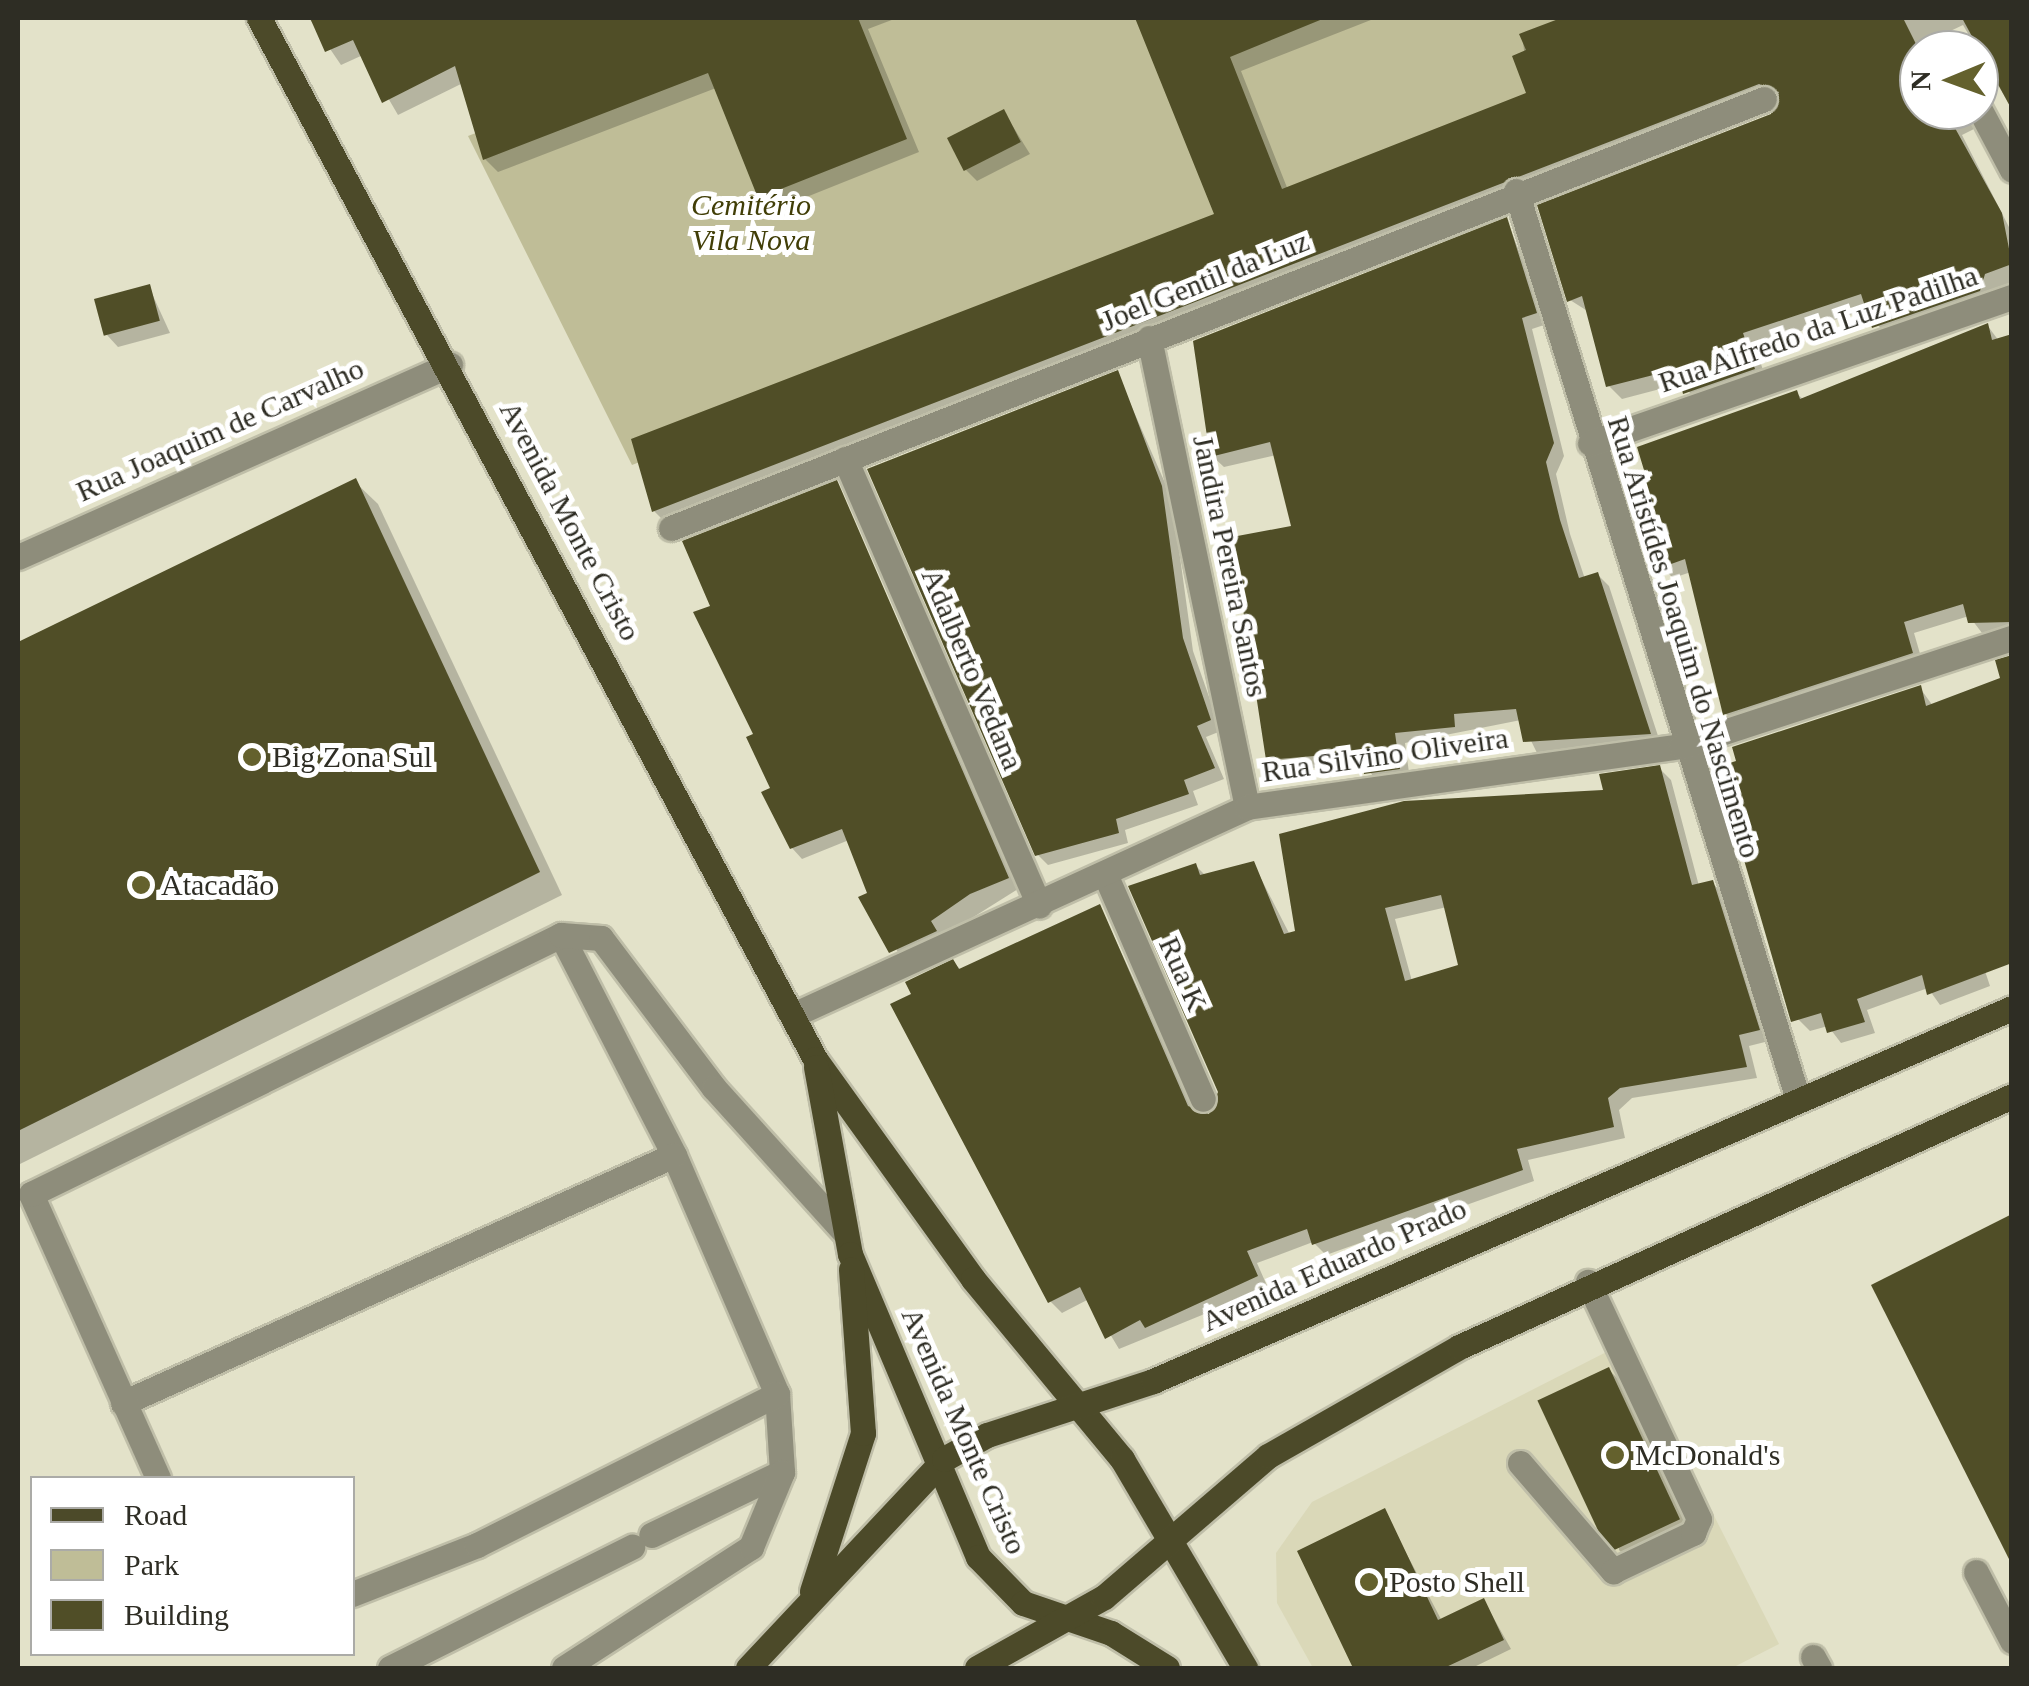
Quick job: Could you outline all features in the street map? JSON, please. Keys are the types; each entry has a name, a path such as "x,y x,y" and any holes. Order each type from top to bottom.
{"main road":[{"name":"Avenida Monte Cristo","path":"258,18 450,365 815,1059 1073,1406 1122,1459 1163,1540 1245,1668"},
{"name":"Avenida Eduardo Prado","path":"748,1668 811,1596 944,1458 1073,1406 1153,1381 2012,1008"},
{"name":"Avenida Monte Cristo","path":"815,1059 847,1243 944,1458 978,1557 997,1582 1059,1622 1110,1633 1168,1668"},
{"path":"977,1668 1104,1597 1163,1540 1268,1456 1588,1282 2012,1096"},
{"path":"811,1596 863,1433 847,1243"}],"street":[{"name":"Joel Gentil da Luz","path":"671,528 1516,191 1764,99"},
{"path":"1991,130 2012,170"},
{"name":"Rua Aristídes Joaquim do Nascimento","path":"1516,191 1681,746 1798,1100"},
{"name":"Rua Alfredo da Luz Padilha","path":"1590,443 2012,297"},
{"name":"Jandira Pereira Santos","path":"1149,338 1247,807"},
{"name":"Rua Joaquim de Carvalho","path":"18,558 450,365"},
{"name":"Adalberto Vedana","path":"845,459 1039,906"},
{"name":"Rua Silvino Oliveira","path":"793,1014 1039,906 1247,807 1681,746 2012,638"},
{"name":"Rua K","path":"1105,874 1203,1099"},
{"path":"561,934 674,1155 776,1394 782,1472 751,1547 564,1668"},
{"path":"157,1476 31,1194 561,934 601,938 714,1088 847,1243"},
{"path":"122,1403 674,1155"},
{"path":"1520,1463 1613,1571 1693,1533 1698,1504 1588,1282"},
{"path":"355,1593 478,1545 776,1394"},
{"path":"390,1668 782,1472"},
{"path":"736,1496 751,1547"},
{"path":"1976,1572 2012,1641"}],"shaded area":[{"path":"1626,1342 1779,1644 1732,1668 1313,1668 1277,1603 1276,1553 1312,1502"}],"green space":[{"name":"Cemitério Vila Nova","path":"773,18 1768,18 1770,22 632,465 468,136"}],"building":[{"path":"310,18 858,18 907,139 758,198 708,73 483,160 455,66 382,103 353,40 325,52"},
{"path":"1135,18 1325,18 1230,57 1282,189 1526,93 1512,56 1526,50 1519,34 1561,18 1903,18 1909,30 1899,30 1899,130 1956,130 2002,213 2012,264 1985,274 1980,291 1872,328 1861,294 1743,333 1755,369 1683,394 1677,369 1606,387 1582,296 1567,302 1537,205 1771,114 1779,92 1759,84 652,512 631,439 1214,214"},
{"path":"1962,18 2012,18 2012,110 1999,86 1999,30 1969,30"},
{"path":"1004,109 1021,142 964,171 947,138"},
{"path":"1507,217 1537,313 1522,318 1554,443 1546,462 1560,520 1579,578 1598,572 1651,734 1523,742 1516,709 1454,714 1455,727 1395,733 1400,769 1364,774 1361,752 1266,760 1232,537 1291,526 1270,442 1210,457 1193,341"},
{"path":"150,284 160,321 104,336 94,299"},
{"path":"1988,323 1992,340 2012,334 2012,622 1968,623 1963,604 1904,622 1913,653 1723,715 1685,559 1660,568 1634,495 1647,480 1637,447 1797,390 1800,399"},
{"path":"1118,370 1162,486 1183,638 1211,720 1197,726 1215,768 1184,780 1189,794 1116,819 1119,833 1035,856 867,469"},
{"name":"Big Zona Sul","path":"356,478 540,872 18,1131 18,642"},
{"path":"837,480 1009,878 970,894 931,921 937,931 889,953 858,897 867,893 842,829 790,849 761,792 770,788 746,737 753,734 693,612 710,606 682,541"},
{"path":"2012,655 2012,963 1927,995 1922,975 1857,999 1865,1022 1827,1033 1821,1013 1791,1022 1717,767 1736,761 1732,747 1921,685 1926,706 2000,678 1995,660"},
{"path":"1660,765 1692,885 1713,880 1760,1030 1739,1035 1747,1067 1620,1088 1608,1098 1614,1127 1517,1149 1523,1170 1312,1245 1307,1229 1247,1251 1258,1276 1145,1328 1140,1320 1105,1339 1080,1287 1048,1303 890,1004 911,994 905,982 953,959 959,969 1100,904 1188,1106 1209,1114 1218,1092 1128,886 1196,863 1200,875 1254,861 1284,934 1295,931 1279,834 1404,801 1603,790 1599,774","holes":["1441,895 1458,965 1405,981 1385,908"]},
{"path":"2012,1214 2012,1565 1871,1285"},
{"name":"McDonald's","path":"1609,1367 1680,1519 1608,1553 1537,1400"},
{"path":"1385,1508 1438,1620 1484,1598 1504,1640 1444,1668 1353,1668 1297,1551"}],"place":[{"name":"Big Zona Sul","path":"252,757"},
{"name":"Atacadão","path":"141,885"},
{"name":"McDonald's","path":"1615,1455"},
{"name":"Posto Shell","path":"1369,1582"}]}
